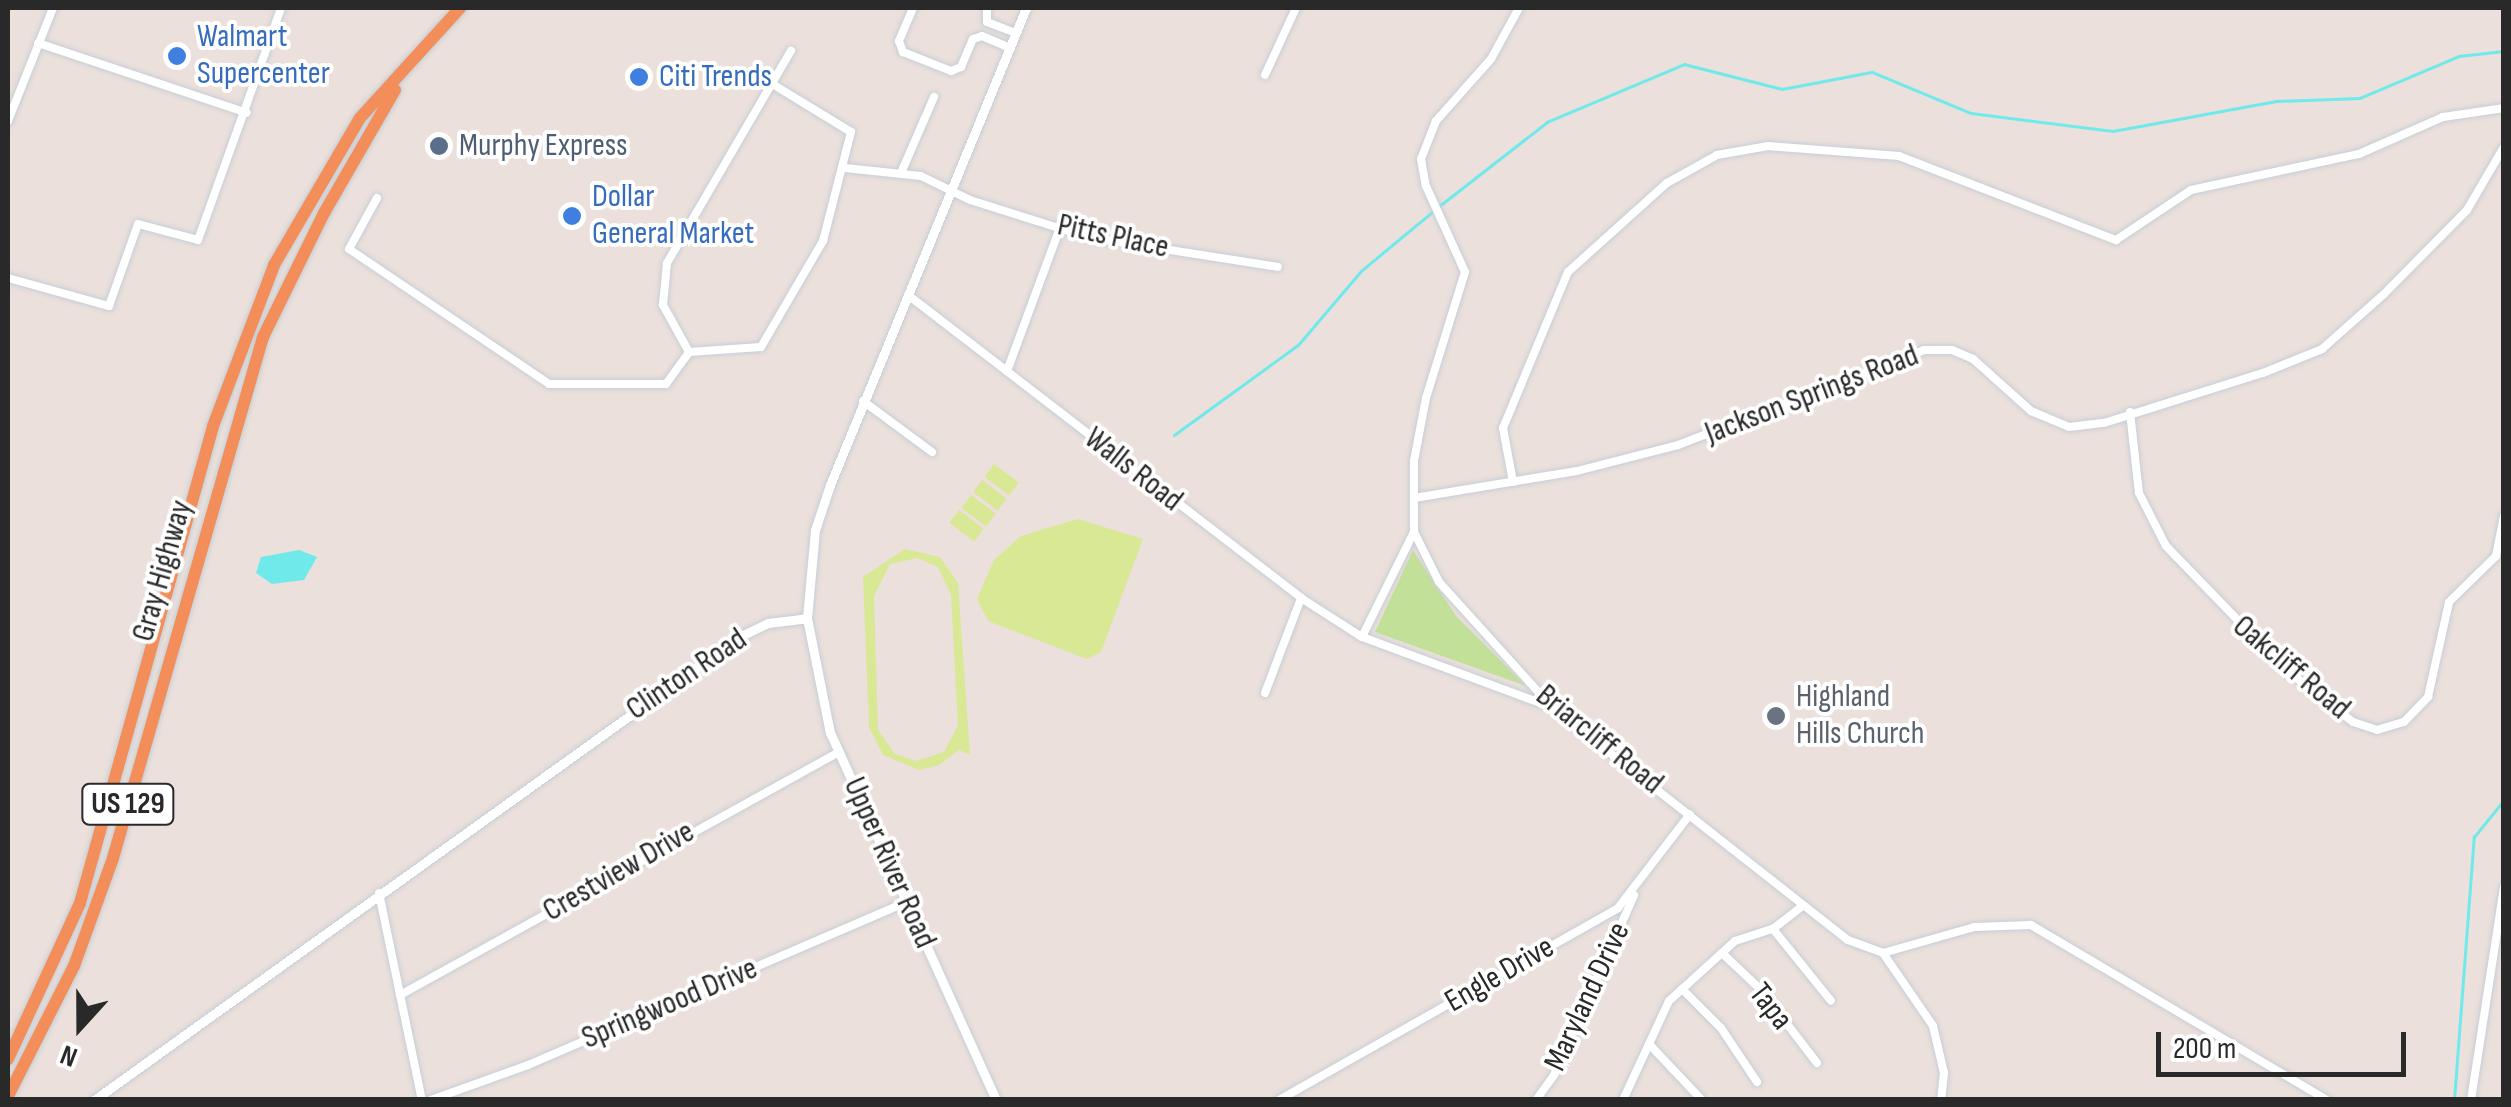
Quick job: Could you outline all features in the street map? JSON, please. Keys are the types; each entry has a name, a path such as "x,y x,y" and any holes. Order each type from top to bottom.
{"highway":[{"name":"Gray Highway","path":"8,1059 80,903 208,444 251,319 335,156 360,118 460,8"},
{"name":"Gray Highway","path":"8,1096 74,966 114,858 263,338 324,213 404,74"}],"street":[{"path":"8,121 53,8"},
{"path":"8,278 108,306 138,224 192,241 202,235 248,113 281,8"},
{"path":"913,8 899,42 904,52 956,71 985,12 1016,34"},
{"path":"807,618 815,530 863,401 1026,8"},
{"path":"1265,75 1296,8"},
{"name":"Briarcliff Road","path":"1518,8 1498,48 1428,135 1422,176 1464,262 1464,284 1423,408 1414,532 1439,582 1553,708 1802,906 1848,940 1883,953"},
{"path":"973,40 982,36 1010,48"},
{"path":"38,43 248,113"},
{"path":"689,352 663,305 667,263 791,50"},
{"path":"689,352 760,347 822,241 845,168 848,125 774,85"},
{"path":"901,173 934,97"},
{"path":"1513,482 1503,428 1568,272 1666,183 1717,154 1768,146 1900,156 2116,240 2191,190 2359,154 2443,118 2504,108"},
{"name":"Jackson Springs Road","path":"1414,498 1513,482 1678,445 1899,358 1938,348 1982,364 2031,411 2057,425 2086,427 2322,349 2467,210 2504,147"},
{"name":"Pitts Place","path":"845,168 901,173 1060,228 1278,267"},
{"path":"377,198 349,249 549,384 666,384 689,352"},
{"path":"1007,371 1060,228"},
{"name":"Walls Road","path":"908,295 1301,598 1362,638 1553,708"},
{"path":"863,401 932,452"},
{"name":"Oakcliff Road","path":"2130,412 2139,493 2166,546 2285,669 2353,722 2377,730 2404,722 2428,696 2450,602 2496,556 2504,516"},
{"path":"1362,638 1414,532"},
{"path":"1265,693 1301,598"},
{"name":"Upper River Road","path":"807,618 817,689 839,752 996,1100"},
{"name":"Clinton Road","path":"94,1100 739,637 768,623 807,618"},
{"name":"Crestview Drive","path":"400,995 839,752"},
{"name":"Engle Drive","path":"1279,1100 1618,908 1636,890 1690,814"},
{"path":"2471,1100 2504,888"},
{"name":"Maryland Drive","path":"1536,1100 1554,1075 1636,890"},
{"path":"379,893 422,1100"},
{"name":"Springwood Drive","path":"432,1100 528,1066 906,902"},
{"path":"1623,1100 1649,1044 1682,989 1722,952 1773,929 1802,906"},
{"path":"1941,1100 1944,1072 1933,1026 1883,953 1974,927 2031,925 2327,1100"},
{"path":"1773,929 1831,1000"},
{"name":"Tapa","path":"1722,952 1760,990 1816,1063"},
{"path":"1682,989 1721,1028 1757,1082"},
{"path":"1649,1044 1702,1100"}],"green space":[{"path":"994,464 1019,483 1009,495 984,477"},
{"path":"982,480 1007,499 998,511 973,492"},
{"path":"971,495 996,514 986,526 961,508"},
{"path":"959,510 984,529 974,541 949,523"},
{"path":"1078,519 1143,539 1101,652 1087,659 988,621 977,599 994,560 1021,536"},
{"path":"905,549 940,557 958,583 970,755 959,750 939,765 919,770 883,755 869,727 863,577","holes":["917,558 938,567 951,595 958,725 944,752 916,761 895,754 878,730 874,596 890,564"]},
{"path":"1413,550 1456,616 1526,686 1375,632"}],"water":[{"path":"299,550 317,557 304,580 272,584 256,573 261,557"}],"waterway":[{"path":"1438,207 1547,122 1684,64 1782,89 1872,72 1971,113 2113,131 2277,101 2360,98 2459,56 2504,51"},
{"path":"1174,435 1298,345 1361,271 1432,212"},
{"path":"2454,1100 2474,837 2504,800"}],"place":[{"name":"Walmart Supercenter","path":"177,56"},
{"name":"Citi Trends","path":"639,77"},
{"name":"Murphy Express","path":"439,146"},
{"name":"Dollar General Market","path":"572,216"},
{"name":"Highland Hills Church","path":"1776,716"}]}
